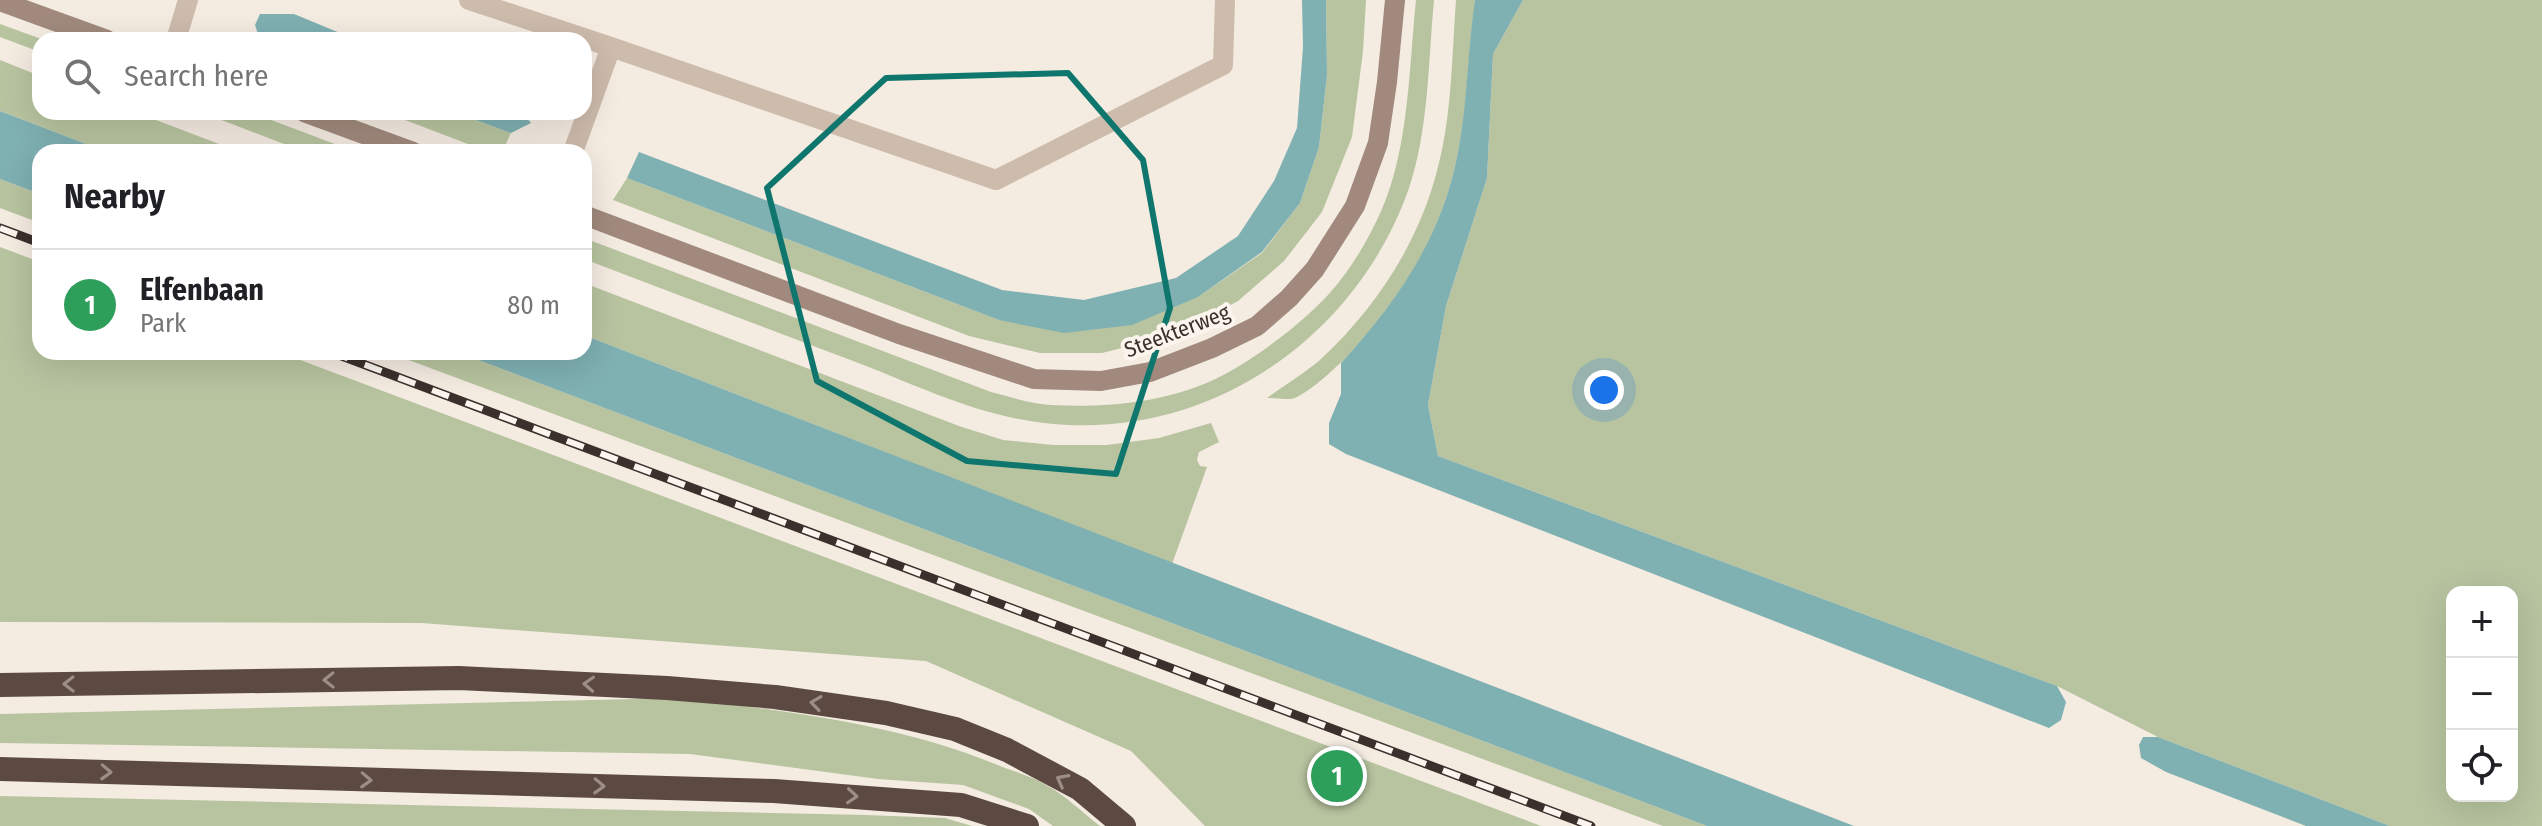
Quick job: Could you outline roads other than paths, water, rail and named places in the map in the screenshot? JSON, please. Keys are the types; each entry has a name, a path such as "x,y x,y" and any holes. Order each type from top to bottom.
{"highway":[{"path":"0,685 459,678 667,688 775,697 886,713 955,729 1007,750 1080,789 1124,826"},
{"path":"0,769 774,791 961,805 1027,826"}],"main road":[{"name":"Steekterweg","path":"592,218 899,334 1034,379 1101,381 1150,372 1212,348 1257,326 1289,298 1315,269 1355,206 1378,143 1395,0"},
{"path":"0,1 85,32"},
{"path":"326,120 391,144"}],"lane":[{"path":"178,32 188,0"},
{"path":"469,0 566,32"},
{"path":"592,41 996,180 1223,65 1225,0"},
{"path":"592,100 611,47"},
{"path":"576,144 585,120"}],"water":[{"path":"1302,0 1326,0 1327,75 1319,147 1300,203 1262,252 1198,297 1132,325 1064,333 999,320 627,178 639,152 1002,290 1084,300 1176,278 1238,236 1274,181 1297,128 1303,47"},
{"path":"1475,0 1523,0 1493,54 1487,178 1446,306 1428,405 1438,456 2057,686 2066,702 2061,720 2049,728 1346,454 1329,444 1329,423 1341,394 1341,363 1407,279 1443,208 1461,137"},
{"path":"260,14 294,14 338,32 257,32 255,25"},
{"path":"0,111 86,144 32,144 32,191 0,179"},
{"path":"476,120 529,120 531,123 511,133"},
{"path":"592,338 1854,826 1707,826 478,360 592,360"},
{"path":"2143,737 2158,737 2390,826 2306,826 2166,772 2141,758 2139,745"}],"railway":[{"path":"0,228 32,240"},
{"path":"352,360 1591,826"}],"place":[{"name":"Elfenbaan","path":"1337,776"}]}
